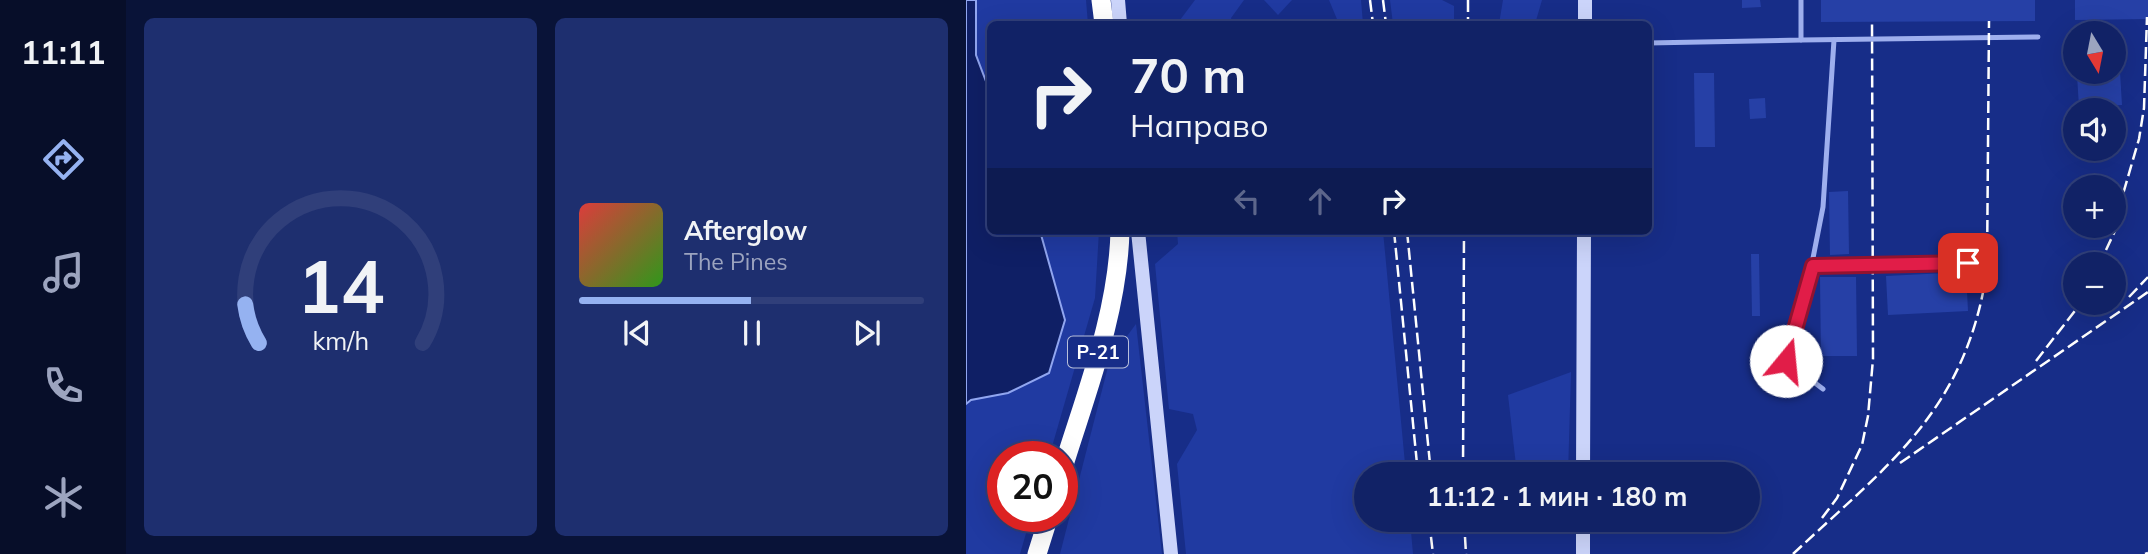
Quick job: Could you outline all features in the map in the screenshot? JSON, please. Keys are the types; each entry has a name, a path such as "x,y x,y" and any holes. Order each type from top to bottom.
{"highway":[{"path":"1101,0 1104,21"},
{"name":"Р-21","path":"1071,441 1105,328 1118,260 1120,235"},
{"path":"1037,554 1044,532"}],"street":[{"path":"1118,0 1120,21"},
{"path":"1585,0 1585,21"},
{"path":"1138,235 1171,554"},
{"path":"1583,462 1584,235"},
{"path":"1583,532 1583,554"}],"lane":[{"path":"1801,0 1801,40"},
{"path":"1652,43 2038,37"},
{"path":"1824,389 1786,361 1813,266 1823,207 1835,40"},
{"path":"1813,266 1968,263"}],"shaded area":[{"path":"966,0 976,0 976,55 987,84 987,235 1041,235 1065,320 1049,373 1008,393 971,400 966,404"},
{"path":"976,0 1086,0 1088,21 987,21 987,84 976,55"},
{"path":"1195,0 1244,0 1231,18 1232,21 1179,21"},
{"path":"1264,0 1292,0 1278,15"},
{"path":"1329,0 1361,0 1363,21 1338,21"},
{"path":"1390,0 1442,0 1454,6 1454,21 1393,21"},
{"path":"1503,0 1542,0 1536,21 1500,21"},
{"path":"1041,235 1099,235 1095,298 1054,441 987,441 987,532 1026,532 1020,554 966,554 966,404 971,400 1008,393 1065,320"},
{"path":"1177,235 1383,235 1405,462 1354,462 1354,532 1411,532 1413,554 1186,554 1177,464 1197,430 1193,414 1169,409 1155,264 1178,244"},
{"path":"1136,324 1162,554 1060,554 1066,532 1078,532 1078,484 1110,359"},
{"path":"1571,372 1568,462 1516,462 1508,395"}],"building":[{"path":"1742,0 1760,0 1761,7 1742,8"},
{"path":"1821,0 2035,0 2035,21 1821,22"},
{"path":"2075,0 2148,0 2148,19 2075,20"},
{"path":"1694,73 1714,73 1715,147 1695,147"},
{"path":"2078,84 2121,84 2122,98 2078,98"},
{"path":"1765,98 1766,118 1750,119 1749,99"},
{"path":"1848,191 1849,254 1830,255 1829,192"},
{"path":"1751,254 1759,254 1760,316 1752,316"},
{"path":"1966,272 1968,311 1888,315 1886,276"},
{"path":"1820,277 1856,277 1857,356 1821,356"}],"railway":[{"path":"1370,0 1373,21"},
{"path":"1383,0 1386,21"},
{"path":"1468,0 1468,21"},
{"path":"2126,184 2139,139 2144,108 2147,17"},
{"path":"1822,518 1837,498 1862,445 1868,416 1873,359 1872,21"},
{"path":"1793,554 1861,491 1918,430 1942,397 1961,361 1977,319 1987,270 1989,21"},
{"path":"1394,235 1417,462"},
{"path":"1407,235 1430,462"},
{"path":"1463,462 1464,235"},
{"path":"2106,250 2112,238"},
{"path":"2129,297 2148,277"},
{"path":"1900,463 2148,292"},
{"path":"2036,361 2072,315"},
{"path":"1430,532 1433,554"},
{"path":"1465,532 1466,554"}],"route":[{"path":"1786,361 1813,266 1968,263"}]}
